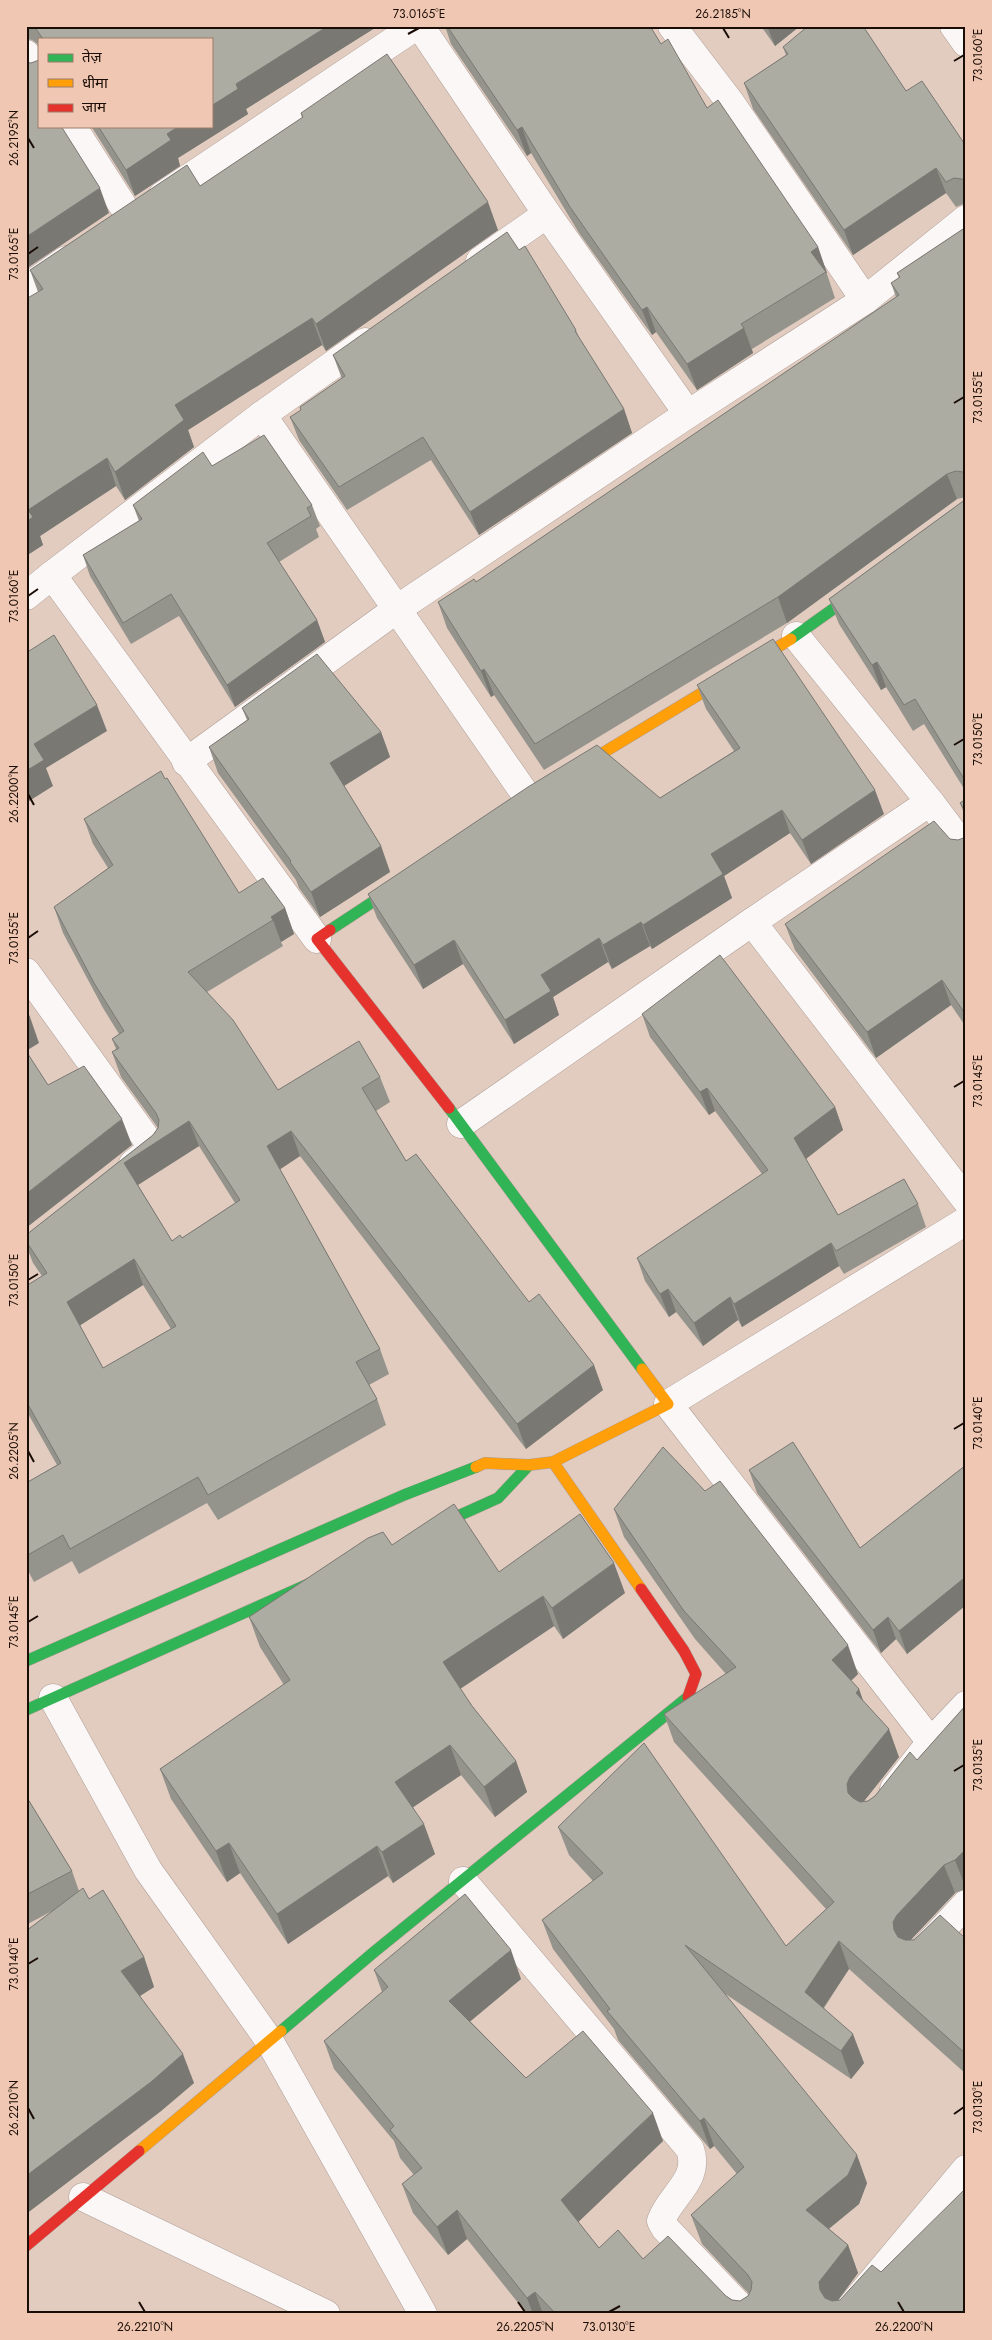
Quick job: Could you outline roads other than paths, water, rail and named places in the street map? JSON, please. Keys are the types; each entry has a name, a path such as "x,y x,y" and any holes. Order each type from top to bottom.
{"street":[{"path":"26,288 416,26"},
{"path":"420,26 547,214 688,414"},
{"path":"672,26 730,102 866,300"},
{"path":"954,26 966,43"},
{"path":"26,54 38,72"},
{"path":"730,102 752,84"},
{"path":"73,128 130,217"},
{"path":"458,277 547,214"},
{"path":"186,762 397,610 688,414 866,300 966,219"},
{"path":"26,596 262,414 384,329"},
{"path":"262,414 528,798"},
{"path":"52,575 186,762 318,939 461,1124 668,1404 930,1742"},
{"path":"561,778 796,636 876,578"},
{"path":"796,636 930,802 966,850"},
{"path":"461,1124 752,922 930,802"},
{"path":"318,939 415,874"},
{"path":"752,922 966,1200"},
{"path":"26,972 153,1148 116,1178"},
{"path":"26,1661 395,1499 486,1463 529,1464 553,1462 668,1404 960,1233"},
{"path":"26,2246 269,2040 690,1694 696,1674 684,1651 553,1462"},
{"path":"417,1535 498,1498 529,1464"},
{"path":"26,1710 326,1576"},
{"path":"53,1698 148,1870 269,2040 423,2314"},
{"path":"878,1808 930,1742 966,1705"},
{"path":"463,1881 690,2149 693,2159 692,2171 661,2221 665,2228 747,2314"},
{"path":"919,1954 966,1904"},
{"path":"845,2314 966,2169"},
{"path":"82,2197 326,2314"}]}
